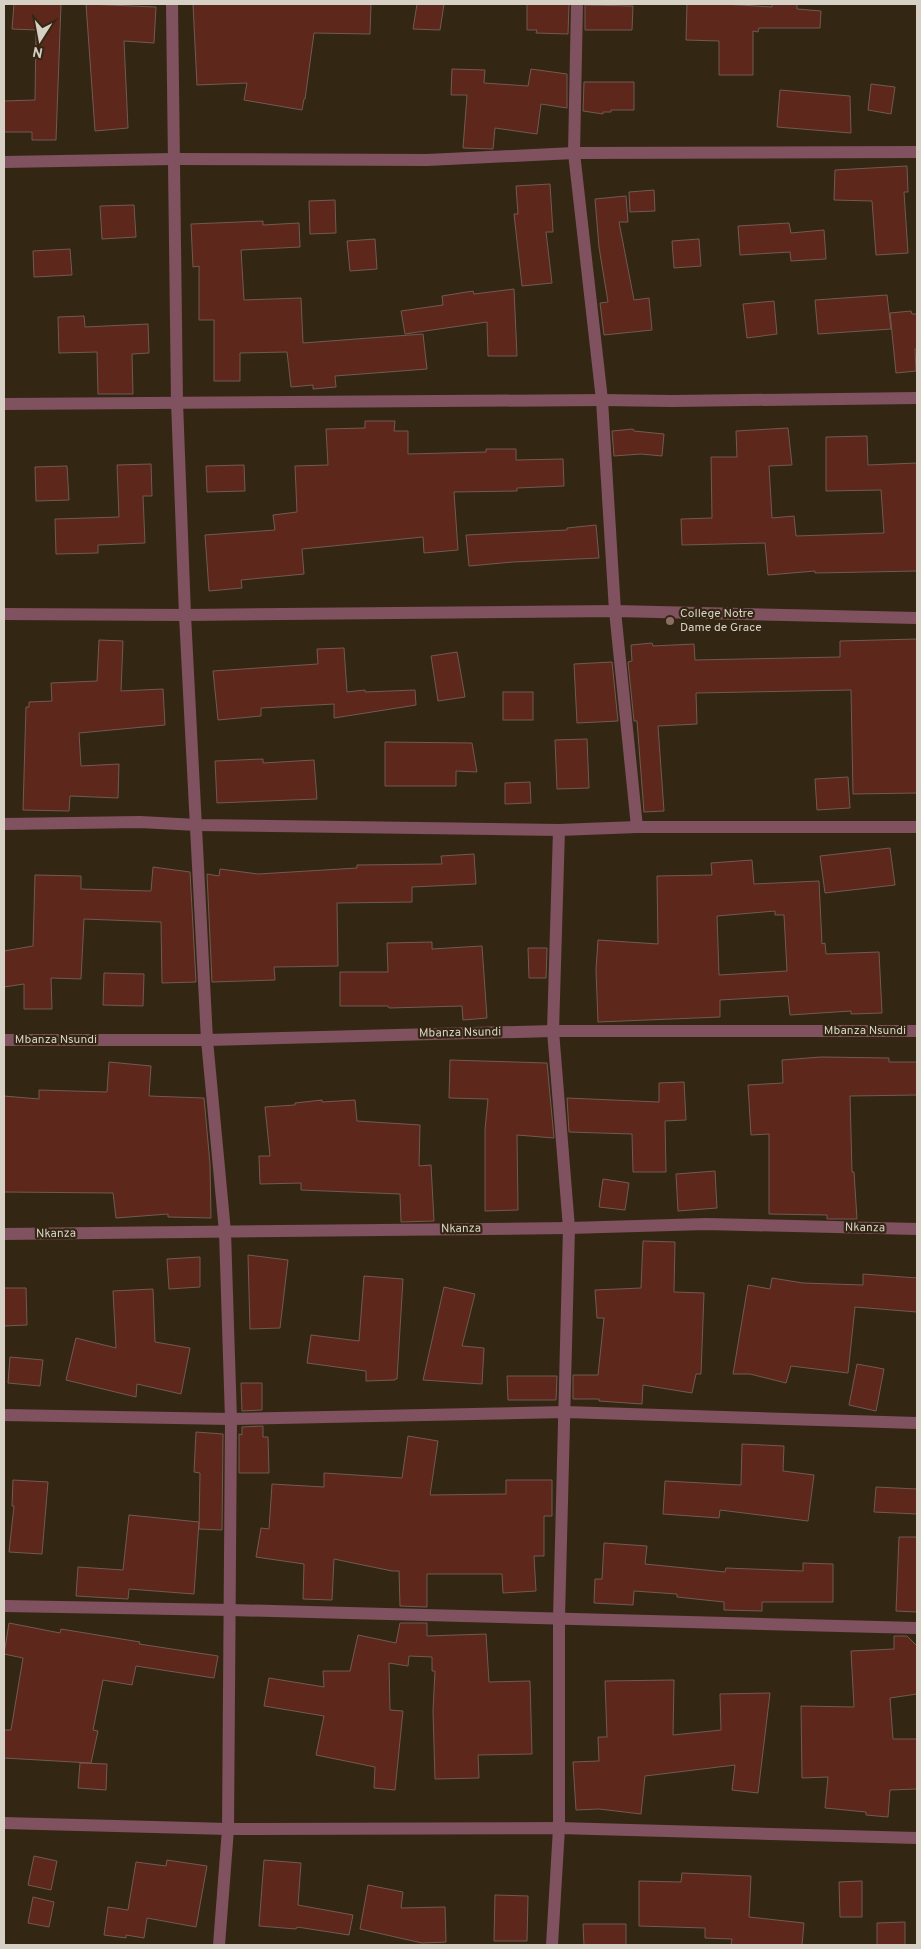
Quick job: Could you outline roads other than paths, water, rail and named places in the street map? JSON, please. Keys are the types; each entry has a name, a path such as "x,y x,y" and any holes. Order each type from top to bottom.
{"street":[{"path":"172,4 177,402 185,615 207,1040 224,1232 231,1418 228,1829 219,1945"},
{"path":"577,4 574,153 602,400 615,611 637,827"},
{"path":"4,162 173,159 427,160 574,153 917,152"},
{"path":"4,404 917,398"},
{"path":"4,614 185,615 615,611 917,618"},
{"path":"4,824 140,822 197,826 559,830 637,827 917,828"},
{"path":"552,1945 559,1828 559,1618 569,1228 553,1031 559,830"},
{"name":"Mbanza Nsundi","path":"4,1040 207,1040 553,1031 917,1031"},
{"name":"Nkanza","path":"4,1234 569,1228 706,1224 917,1229"},
{"path":"4,1415 231,1418 565,1412 917,1423"},
{"path":"4,1606 917,1628"},
{"path":"4,1824 228,1829 559,1828 917,1838"}],"place":[{"name":"College Notre Dame de Grace","path":"670,621"}]}
